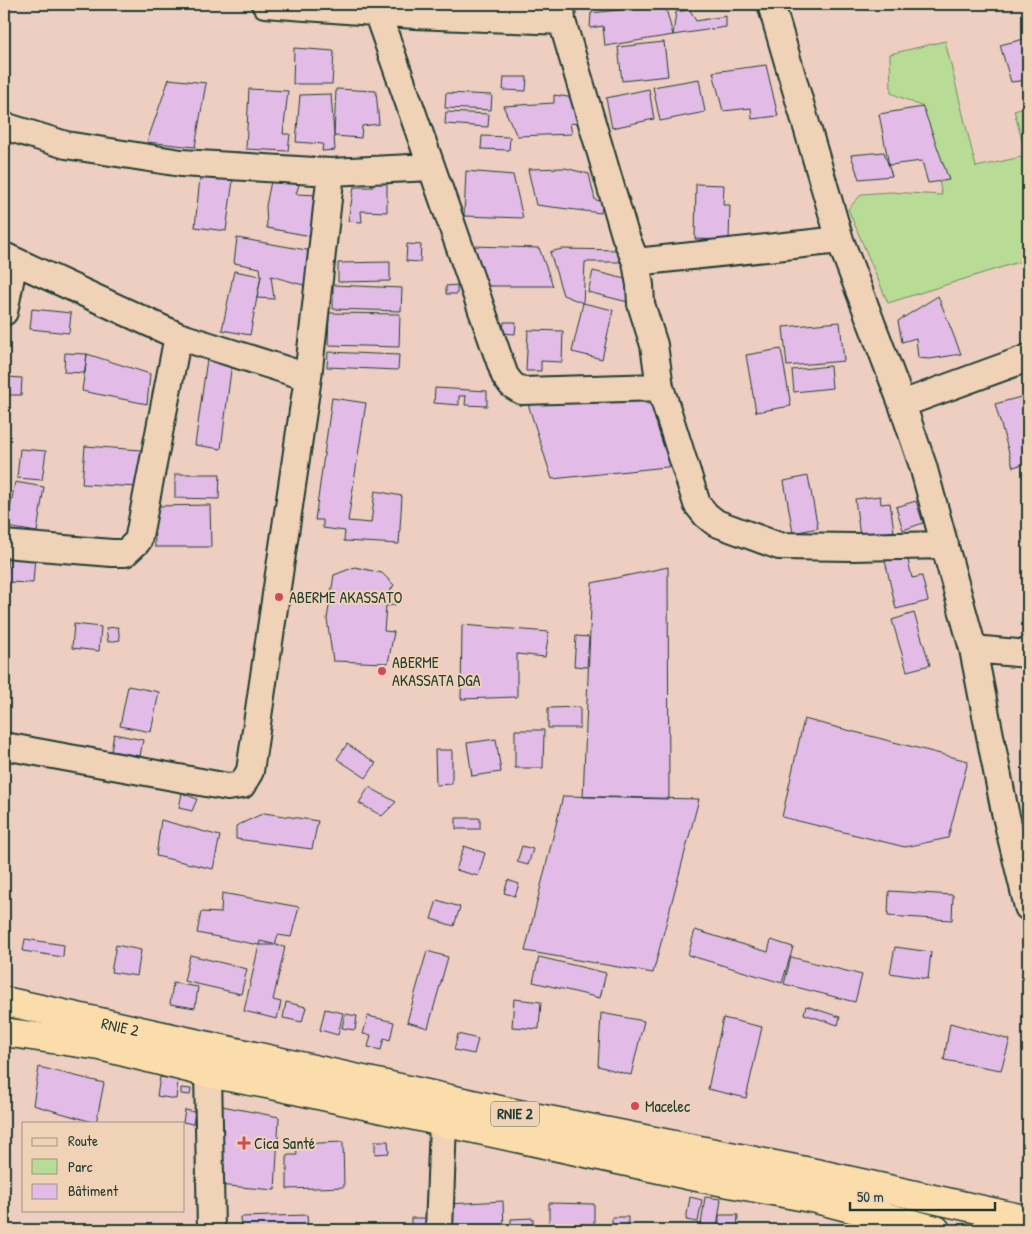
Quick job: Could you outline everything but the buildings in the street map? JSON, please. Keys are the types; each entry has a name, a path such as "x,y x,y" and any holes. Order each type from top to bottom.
{"highway":[{"name":"RNIE 2","path":"4,1001 508,1112 810,1172 1028,1220"},
{"name":"RNIE 2","path":"4,1032 100,1046 208,1073 277,1086 692,1176 816,1199 886,1224 936,1230"}],"street":[{"path":"265,4 377,12 562,12 620,218 636,262 641,304 654,345 660,387 697,504 716,523 779,546 945,545"},
{"path":"771,4 840,240 902,404 923,466 972,649 1005,812 1028,907"},
{"path":"377,12 505,376 512,385 522,391 660,387"},
{"path":"4,126 66,145 181,164 331,172 431,167"},
{"path":"4,746 228,787 242,785 250,771 308,377 331,172"},
{"path":"636,262 840,240"},
{"path":"4,312 9,259 178,336 308,377"},
{"path":"4,544 112,553 125,552 138,542 178,336"},
{"path":"902,404 1028,358"},
{"path":"972,649 1028,654"},
{"path":"208,1073 211,1230"},
{"path":"439,1230 443,1123"}],"green space":[{"path":"945,41 976,167 1026,156 1014,110 1028,106 1028,259 888,303 848,209 862,194 890,192 942,195 923,107 891,93 890,54"}],"place":[{"name":"ABERME AKASSATO","path":"279,597"},
{"name":"ABERME AKASSATA DGA","path":"382,671"},
{"name":"Macelec","path":"635,1106"},
{"name":"Cica Santé","path":"244,1143"}]}
